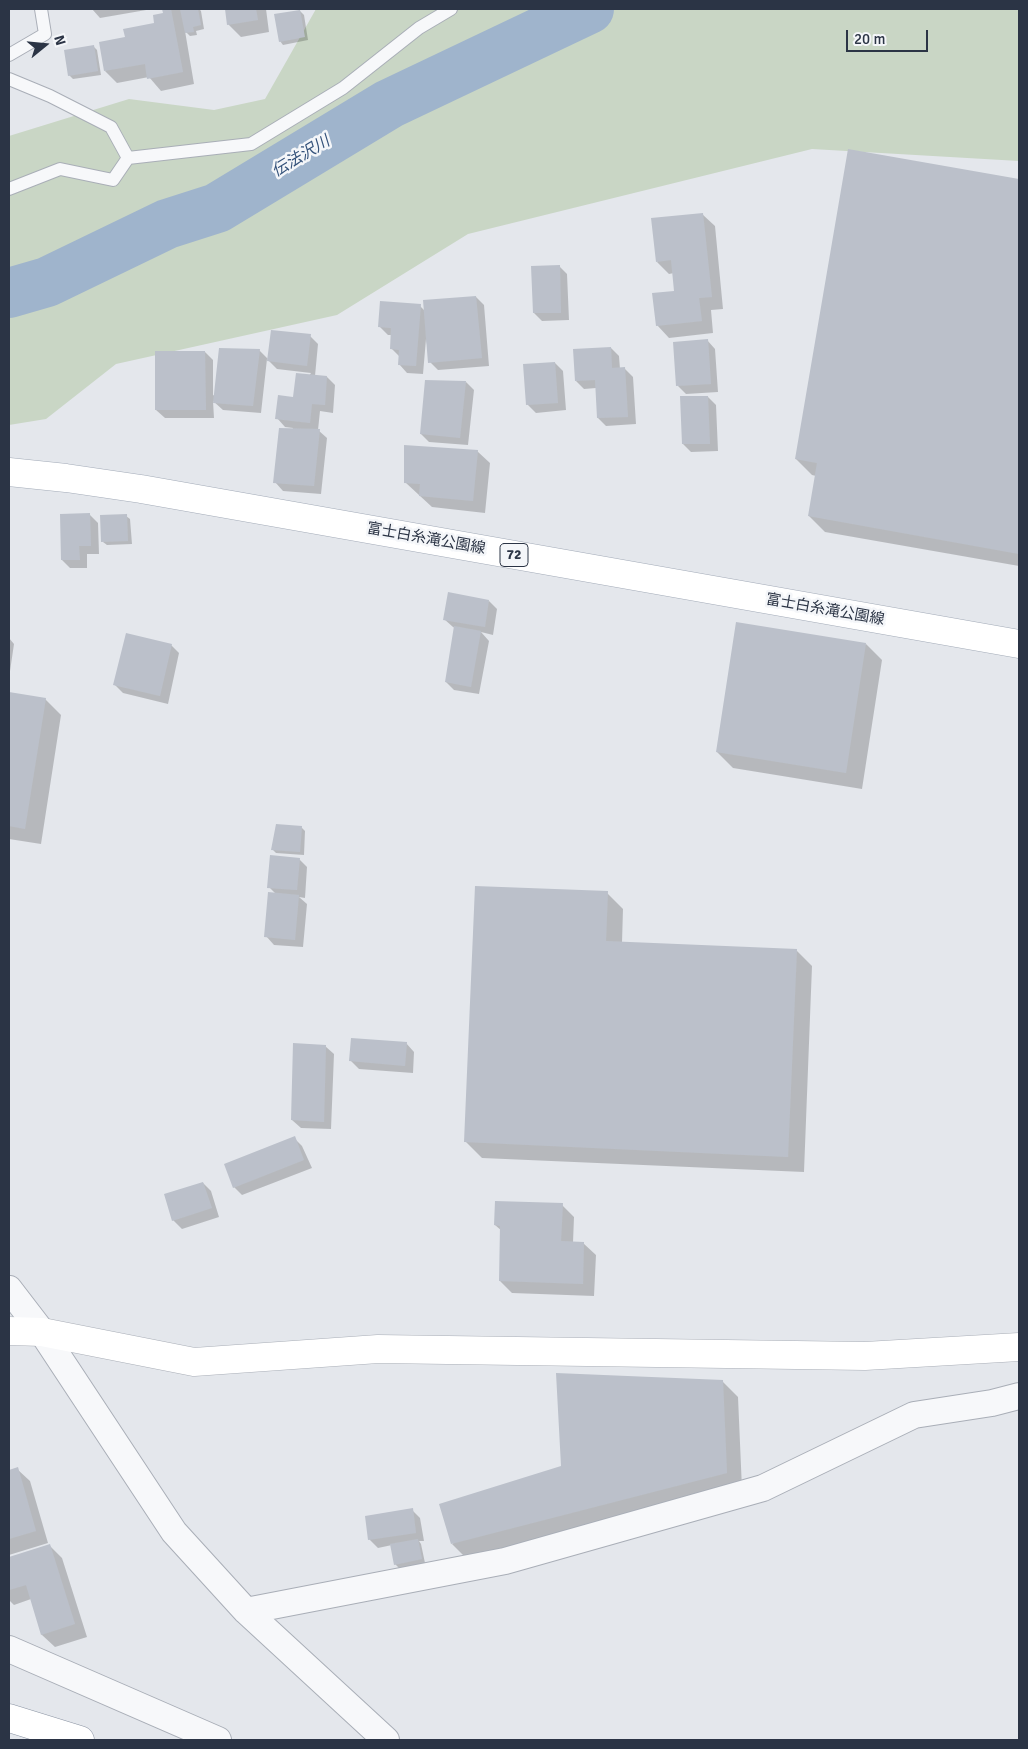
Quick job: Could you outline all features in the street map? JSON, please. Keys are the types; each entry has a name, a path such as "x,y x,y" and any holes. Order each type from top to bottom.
{"main road":[{"name":"富士白糸滝公園線","path":"9,472 151,490 1019,644"},
{"path":"9,1331 42,1332 194,1362 378,1349 865,1356 1019,1348"},
{"path":"9,1718 80,1740"}],"street":[{"path":"9,1289 42,1332 174,1532 246,1611 386,1740"},
{"path":"246,1611 505,1561 763,1488 914,1415 992,1403 1019,1396"},
{"path":"9,1649 218,1740"}],"lane":[{"path":"9,55 44,34 41,9"},
{"path":"128,158 251,144 343,88 419,28 451,9"},
{"path":"9,79 50,96 111,127 128,158"},
{"path":"9,189 60,169 114,180 128,158"}],"green space":[{"path":"316,9 1019,9 1019,161 812,149 468,234 337,315 116,364 46,419 9,425 9,136 129,99 214,110 265,99"}],"building":[{"path":"162,9 171,9 183,72 147,79 145,64 104,71 99,42 125,37 123,29 154,23 153,15 163,13"},
{"path":"180,9 198,9 201,25 193,27 194,32 185,33"},
{"path":"225,9 256,9 258,20 227,25"},
{"path":"300,10 305,37 279,42 274,14"},
{"path":"94,45 98,71 68,76 64,50"},
{"path":"848,149 1019,179 1019,554 808,516 817,463 795,459"},
{"path":"703,213 712,297 699,298 702,321 656,326 652,293 674,291 671,260 656,262 651,218"},
{"path":"560,265 561,313 533,313 531,266"},
{"path":"476,296 482,358 428,363 423,300"},
{"path":"380,301 421,304 416,366 398,365 399,350 390,349 391,328 378,327"},
{"path":"271,330 311,334 307,366 267,361"},
{"path":"708,339 711,384 676,386 673,342"},
{"path":"611,347 612,368 625,367 628,417 597,418 595,380 575,381 573,349"},
{"path":"219,348 260,349 253,406 213,403"},
{"path":"155,351 205,351 206,410 155,410"},
{"path":"555,362 558,403 526,405 523,364"},
{"path":"296,373 327,376 325,405 312,404 310,423 275,419 278,395 293,397"},
{"path":"425,380 466,381 460,438 420,434"},
{"path":"680,396 708,396 710,444 682,444"},
{"path":"279,428 320,429 314,486 273,483"},
{"path":"404,445 478,450 473,501 419,496 420,484 404,483"},
{"path":"90,513 91,546 79,546 80,560 61,560 60,514"},
{"path":"127,514 128,541 101,542 100,515"},
{"path":"448,592 489,600 485,627 443,620"},
{"path":"736,622 866,643 846,773 716,752"},
{"path":"454,626 481,631 471,687 445,682"},
{"path":"126,633 172,644 160,696 113,685"},
{"path":"9,692 46,698 25,829 9,826"},
{"path":"276,824 302,826 300,852 271,850"},
{"path":"270,855 300,858 297,890 267,888"},
{"path":"475,886 608,891 606,941 797,949 788,1157 464,1142"},
{"path":"268,892 299,895 295,940 264,937"},
{"path":"351,1038 407,1042 405,1066 349,1061"},
{"path":"293,1043 326,1045 324,1122 291,1120"},
{"path":"295,1136 304,1160 233,1188 224,1164"},
{"path":"203,1182 212,1208 172,1221 164,1194"},
{"path":"495,1201 563,1203 561,1241 584,1242 583,1284 499,1281 500,1226 494,1225"},
{"path":"556,1373 723,1380 727,1473 451,1544 439,1504 561,1466"},
{"path":"18,1467 36,1531 9,1539 9,1470"},
{"path":"413,1508 416,1533 368,1540 365,1516"},
{"path":"418,1539 422,1559 394,1565 390,1544"},
{"path":"50,1544 75,1624 41,1635 26,1585 9,1590 9,1557"}],"waterway":[{"name":"伝法沢川","path":"9,293 47,282 167,224 217,208 389,104 589,9"}]}
